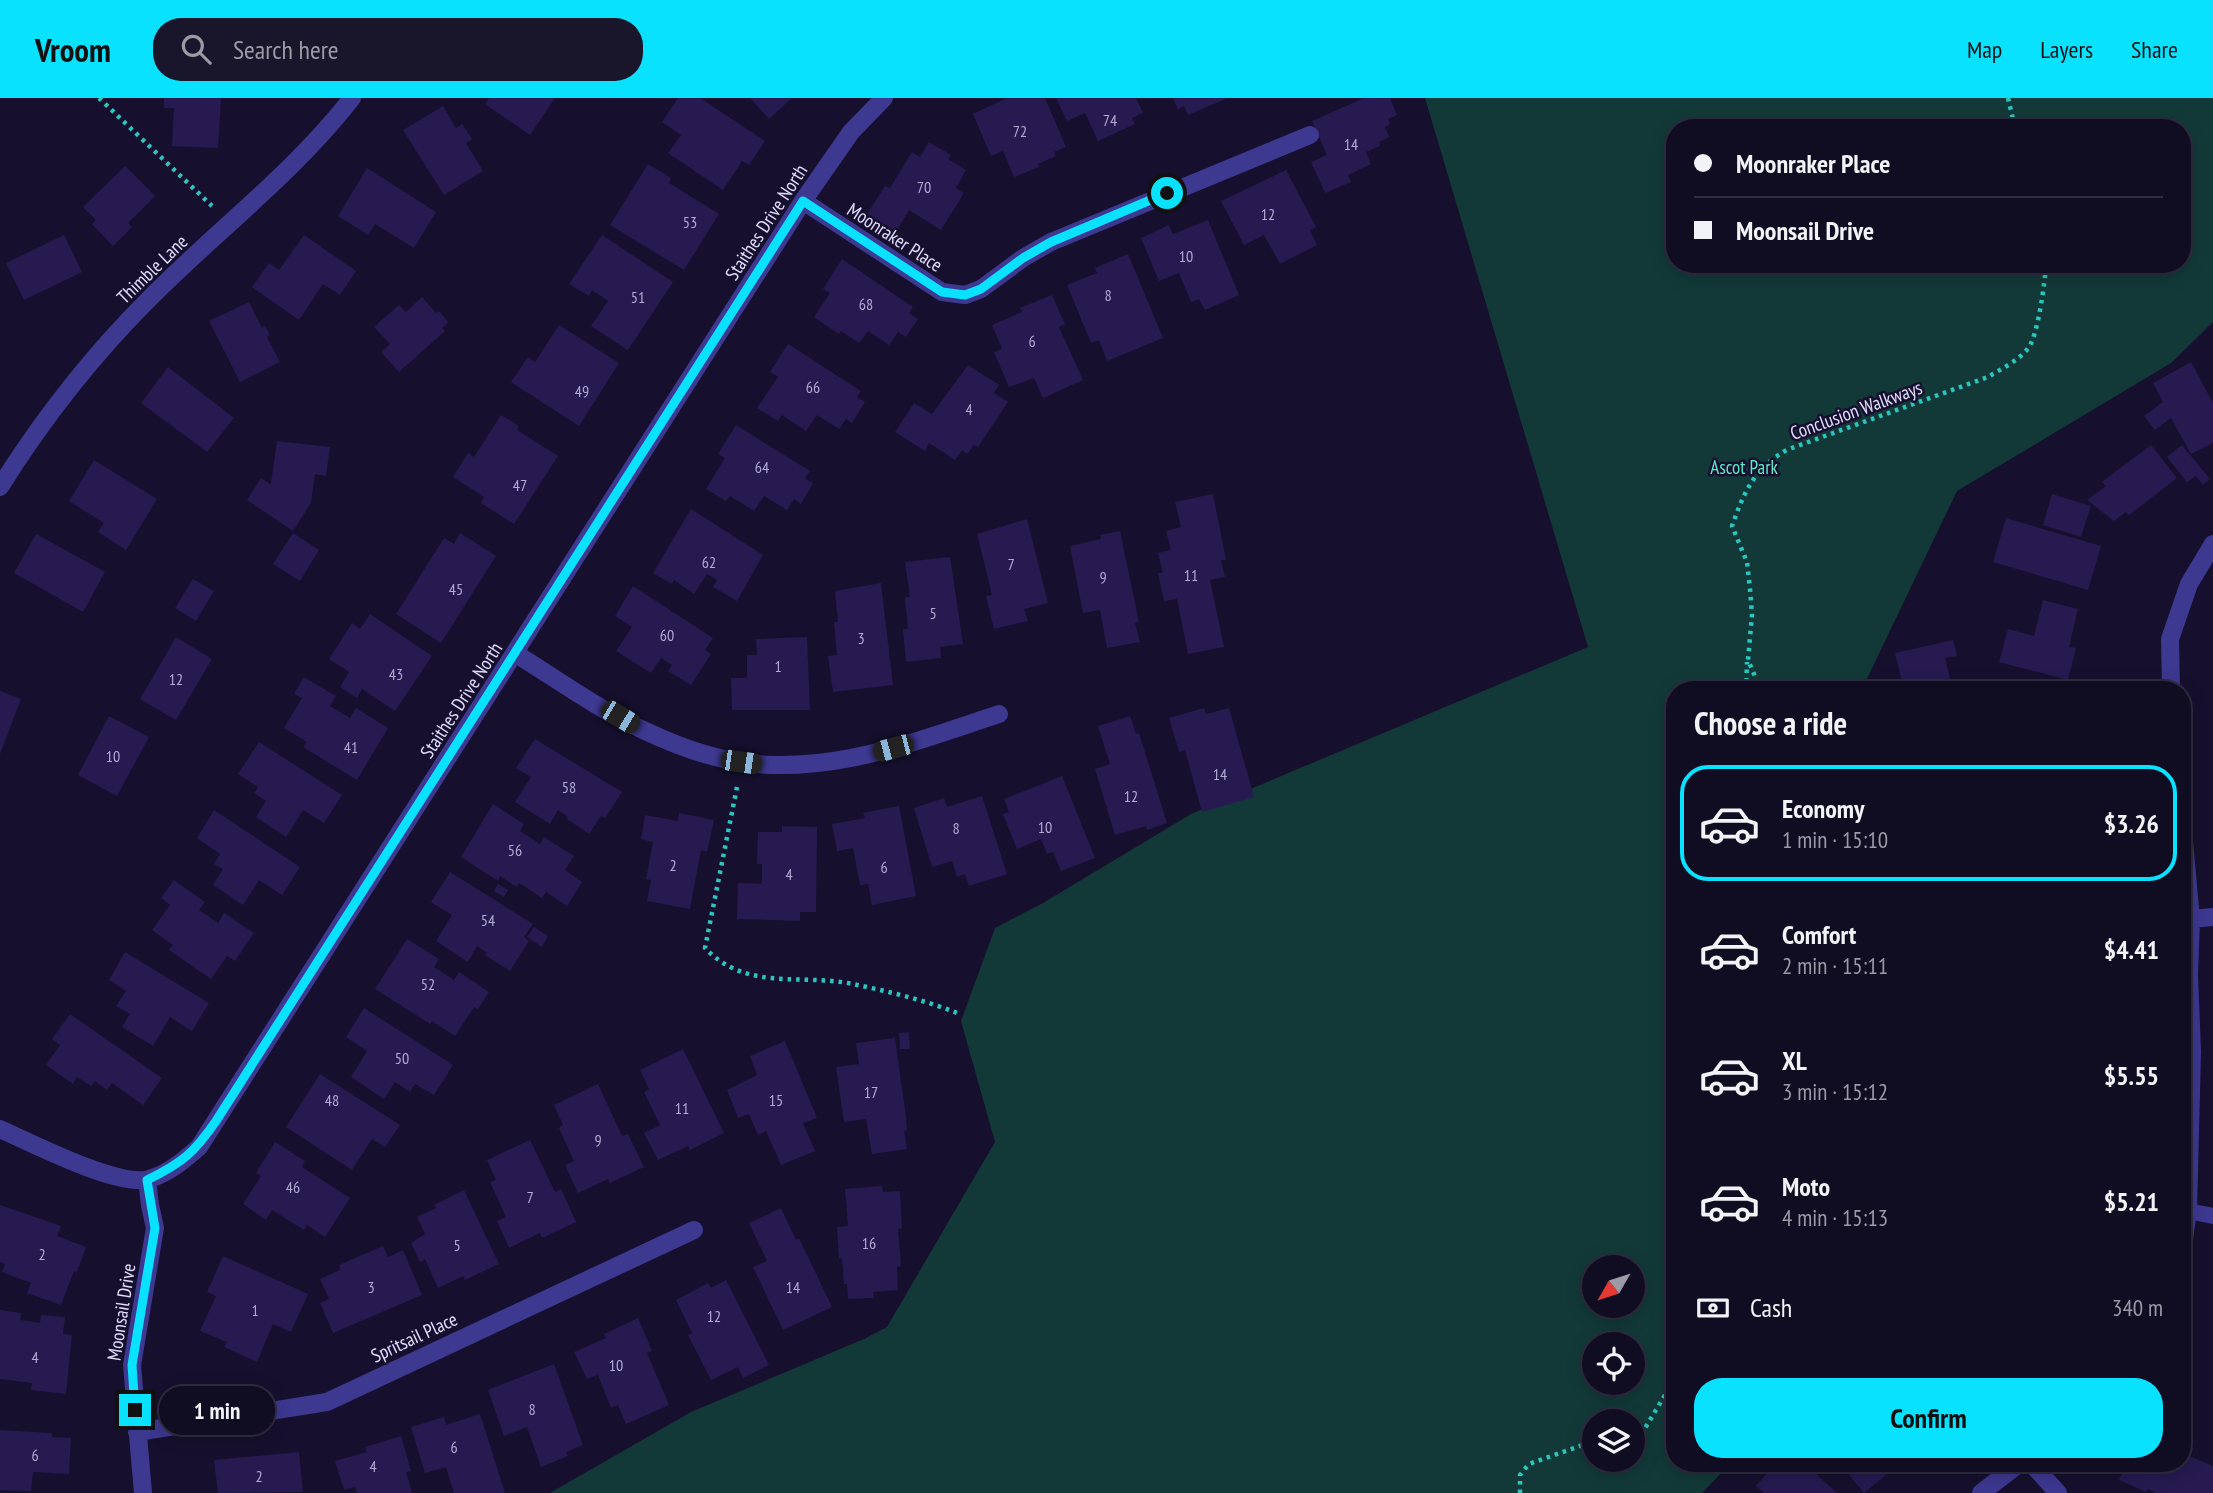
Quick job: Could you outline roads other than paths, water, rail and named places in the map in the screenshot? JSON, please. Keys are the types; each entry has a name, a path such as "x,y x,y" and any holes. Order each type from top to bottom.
{"street":[{"name":"Thimble Lane","path":"0,487 61,400 104,346 149,299 284,173 352,98"},
{"name":"Staithes Drive North","path":"147,1180 175,1167 199,1147 803,201 851,132 884,98"},
{"name":"Moonraker Place","path":"803,201 942,292 965,295 981,289 1023,258 1051,242 1310,135"},
{"path":"2171,681 2170,639 2189,584 2213,544"},
{"path":"516,654 636,727 682,747 741,762 797,764 856,758 999,714"},
{"path":"2191,919 2213,917"},
{"path":"2191,1026 2191,1092"},
{"path":"0,1129 123,1180 147,1180"},
{"name":"Moonsail Drive","path":"143,1493 132,1365 155,1228 147,1180"},
{"name":"Spritsail Place","path":"137,1432 327,1402 694,1230"},
{"path":"1981,1493 2008,1472"},
{"path":"2039,1472 2058,1493"}],"lane":[{"path":"2191,1211 2213,1216"}],"park label":[{"name":"Ascot Park","path":"1744,467"}]}
